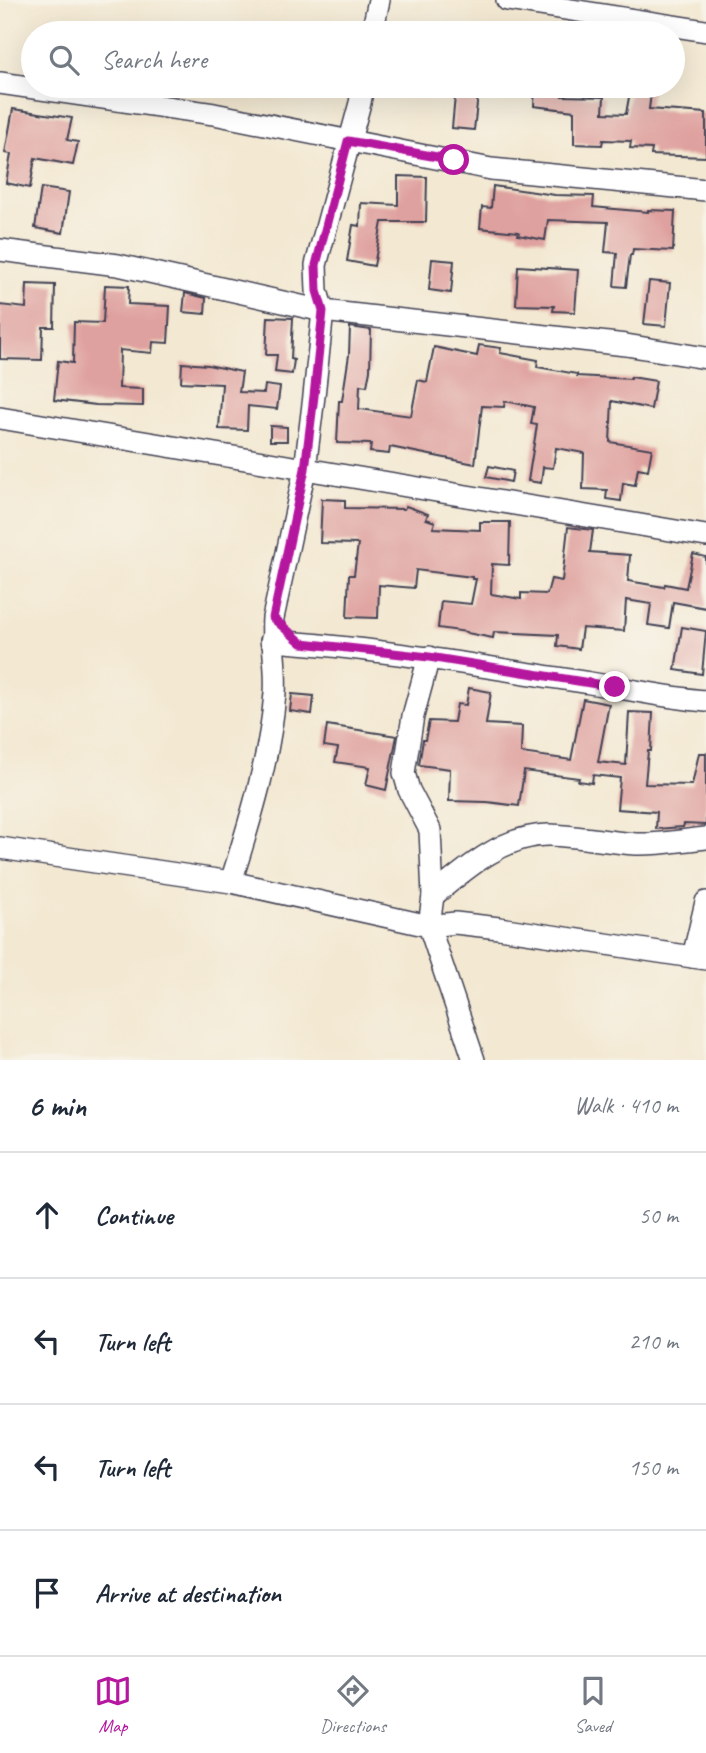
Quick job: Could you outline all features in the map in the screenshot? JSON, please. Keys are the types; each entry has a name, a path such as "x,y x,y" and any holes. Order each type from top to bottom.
{"street":[{"path":"375,21 379,0"},
{"path":"507,0 642,21"},
{"path":"685,28 706,31"},
{"path":"0,83 21,86"},
{"path":"104,98 214,114 528,174 706,190"},
{"path":"231,882 250,821 271,728 275,691 271,641 273,618 305,469 323,311 317,291 316,265 361,98"},
{"path":"0,250 118,265 323,311 626,345 706,358"},
{"path":"0,418 706,536"},
{"path":"273,618 302,643"},
{"path":"271,641 429,657 669,698 706,701"},
{"path":"429,657 413,716 404,773 409,790 430,830 433,896 429,926 474,1060"},
{"path":"433,896 471,864 502,848 547,835 639,844 706,838"},
{"path":"0,848 231,882 429,926 455,923 488,926 699,958 706,902"}],"building":[{"path":"455,98 478,98 474,130 452,128"},
{"path":"534,98 604,98 603,113 626,114 629,98 650,98 649,109 706,113 706,157 651,155 652,149 630,148 631,141 603,140 602,145 574,144 574,111 534,106"},
{"path":"13,109 72,118 67,140 78,142 73,165 35,158 30,188 6,183 11,154 5,153"},
{"path":"398,176 427,177 426,222 382,222 374,266 347,261 353,225 360,226 361,203 398,205"},
{"path":"493,186 555,195 594,196 593,207 648,212 675,211 673,251 633,249 626,287 614,286 617,253 605,252 608,222 548,220 545,240 518,235 519,232 480,228 482,207 491,208"},
{"path":"41,188 69,192 63,233 35,228"},
{"path":"432,259 454,261 451,293 429,290"},
{"path":"518,266 578,270 575,312 553,311 554,306 516,305"},
{"path":"649,281 670,283 666,326 644,324"},
{"path":"27,284 55,285 54,327 43,327 42,360 0,359 0,305 26,308"},
{"path":"105,285 129,286 128,304 170,306 168,343 153,342 152,353 120,350 119,388 143,389 143,406 96,405 54,400 58,361 73,363 74,322 103,323"},
{"path":"185,293 206,298 205,314 183,312"},
{"path":"268,317 293,318 292,374 275,372 277,355 266,355"},
{"path":"350,327 371,330 370,370 367,386 360,385 359,409 411,416 418,380 427,382 434,347 477,356 479,345 501,348 500,353 538,360 537,367 577,376 631,377 656,381 651,409 612,401 610,442 652,449 648,470 638,468 635,485 623,483 621,501 606,499 607,490 583,489 584,453 556,448 553,468 543,467 541,483 528,481 537,425 531,424 534,407 505,401 504,407 482,406 475,464 390,447 389,454 370,452 371,444 337,443 339,401 342,401 349,355"},
{"path":"182,363 242,372 239,392 264,393 265,385 280,387 277,409 248,406 247,430 219,429 222,384 181,382"},
{"path":"270,426 287,427 287,441 270,441"},
{"path":"489,466 513,471 511,482 486,477"},
{"path":"322,499 345,500 345,508 404,509 406,506 428,514 426,519 435,522 433,528 480,530 480,522 510,522 509,565 492,564 491,594 521,599 521,593 547,594 551,579 562,581 568,527 593,530 590,552 630,555 628,581 686,588 693,554 706,557 706,608 673,602 669,628 648,625 651,604 626,600 624,631 582,628 579,649 557,646 558,635 494,632 493,638 438,628 441,601 471,604 476,579 416,570 414,588 379,585 378,618 347,617 349,575 354,575 358,544 320,543"},
{"path":"682,627 706,631 702,674 675,670"},
{"path":"469,688 491,692 486,724 522,726 521,753 571,760 583,699 609,704 598,762 626,765 629,712 653,713 651,751 648,751 645,784 692,785 699,753 706,753 706,825 684,824 683,827 656,829 657,812 617,809 620,778 593,775 592,783 578,781 579,778 524,771 519,806 449,801 450,769 419,765 423,740 429,721 454,722 457,704 466,705"},
{"path":"292,694 314,696 312,714 290,711"},
{"path":"327,725 397,736 386,790 366,785 370,767 335,762 338,748 324,746"}],"route":[{"path":"454,160 348,141 316,265 317,291 323,311 314,396 305,469 273,618 302,643 429,657 615,687"}]}
